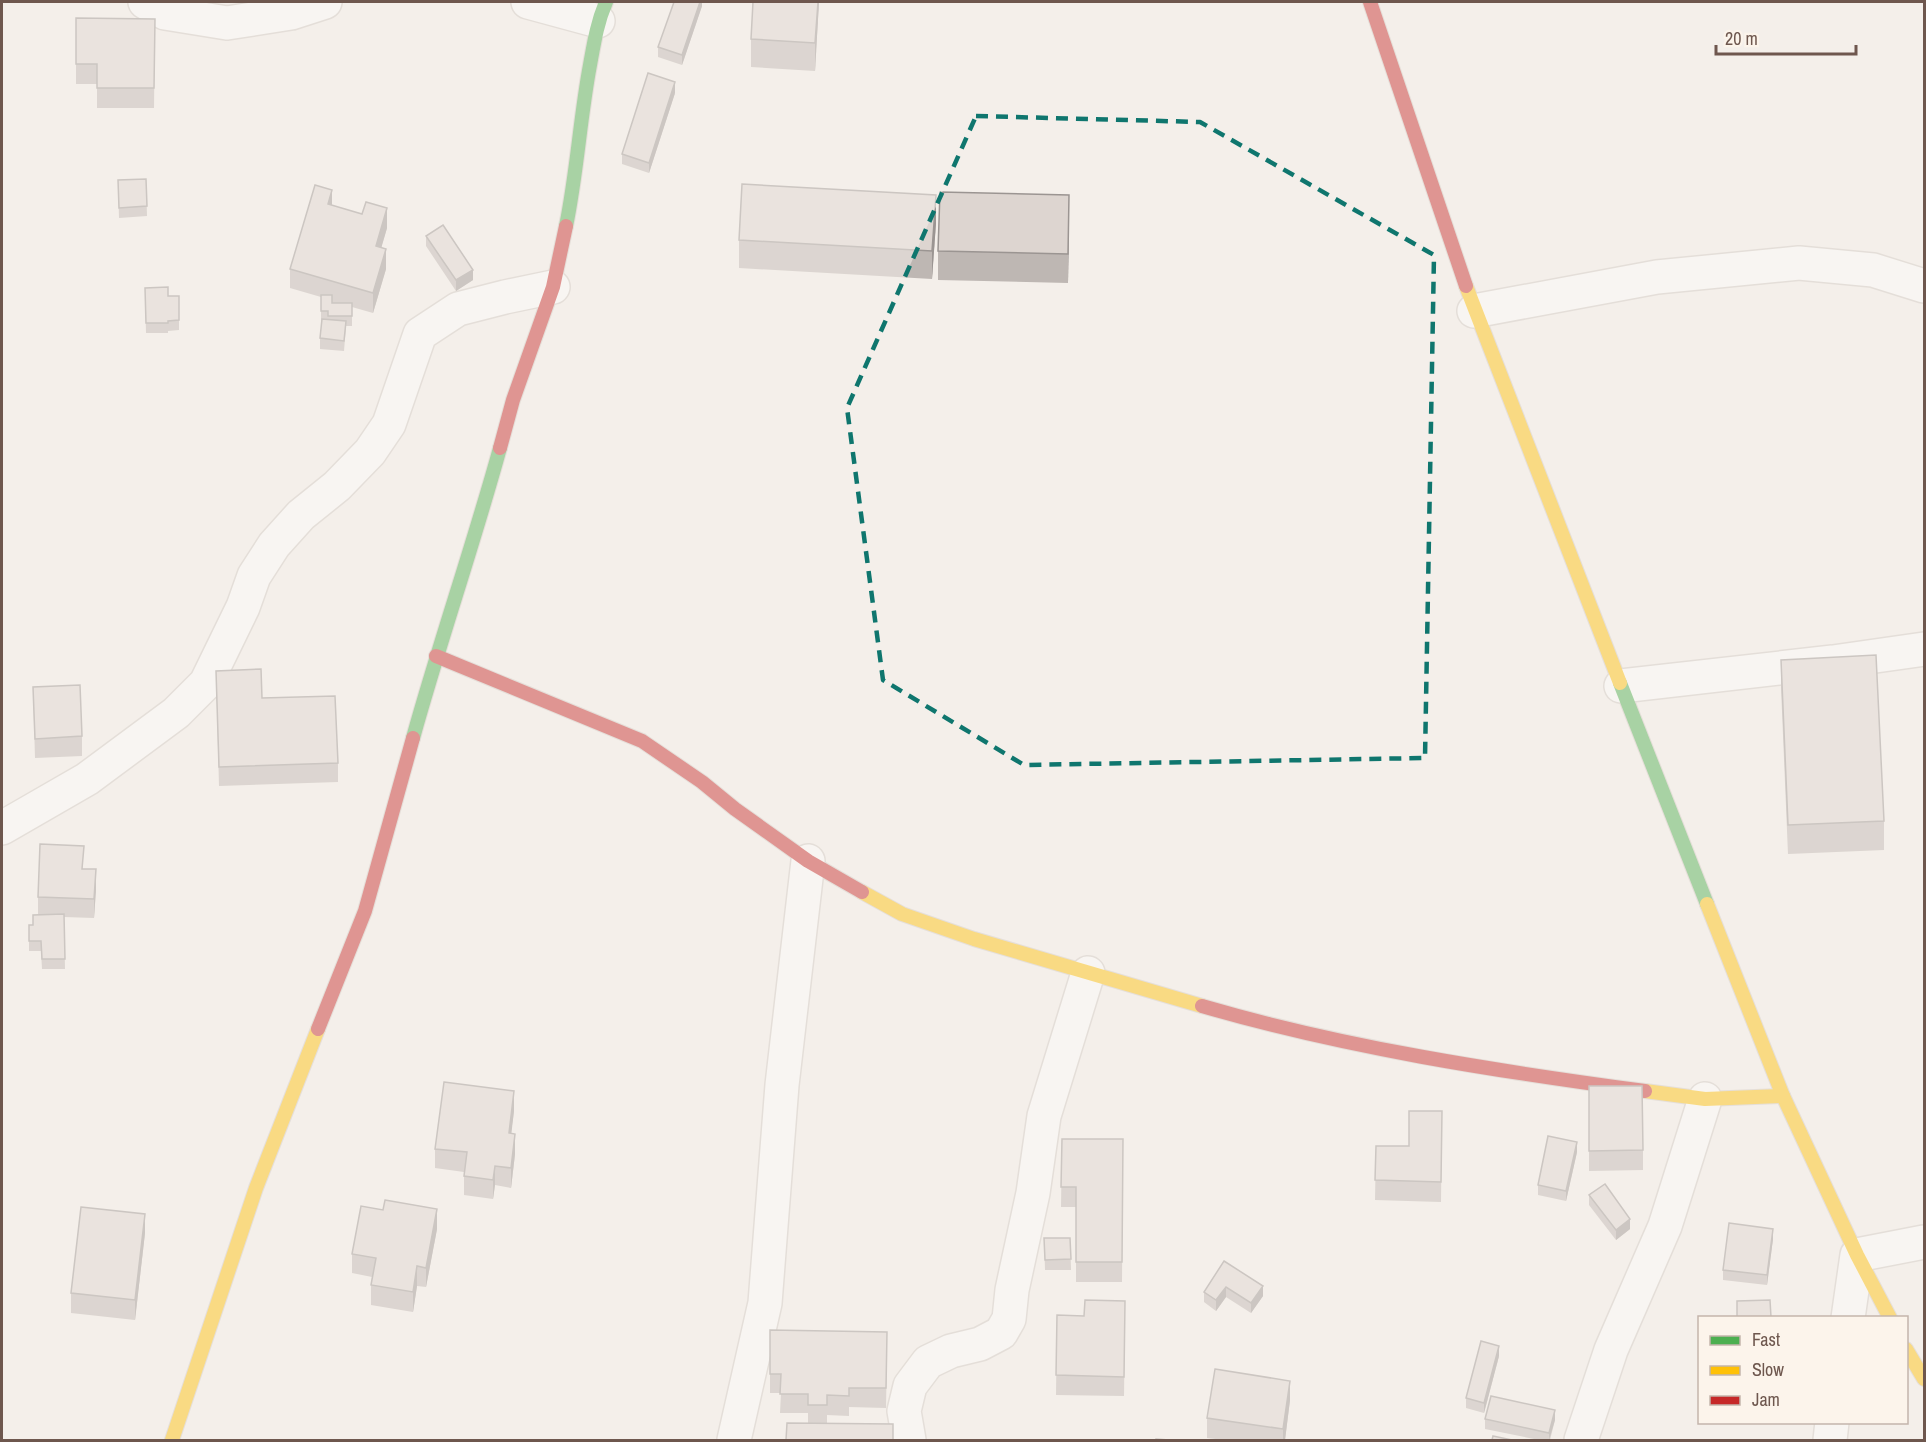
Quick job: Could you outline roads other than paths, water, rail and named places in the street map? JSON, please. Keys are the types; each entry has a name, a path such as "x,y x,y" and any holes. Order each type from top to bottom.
{"street":[{"path":"145,2 165,13 227,23 291,13 325,2"},
{"path":"172,1440 256,1188 365,912 436,656 478,526 513,400 553,287 573,190 584,95 602,11 528,2"},
{"path":"1370,2 1474,311 1783,1096 1857,1255 1889,1316"},
{"path":"1474,311 1658,277 1799,263 1873,270 1924,286"},
{"path":"2,828 87,779 176,713 206,683 243,607 254,576 274,545 302,515 337,486 370,452 389,424 420,334 458,309 553,287"},
{"path":"1621,686 1833,663 1924,649"},
{"path":"436,656 642,741 702,782 735,809 808,861 902,914 974,939 1236,1016 1366,1046 1536,1076 1705,1099 1783,1096"},
{"path":"734,1440 765,1303 782,1085 808,861"},
{"path":"909,1440 904,1411 910,1386 928,1362 951,1351 980,1344 1001,1333 1009,1319 1012,1290 1033,1193 1044,1116 1088,973"},
{"path":"1581,1440 1611,1350 1665,1226 1705,1099"},
{"path":"1857,1255 1924,1242"},
{"path":"1848,1316 1857,1255"},
{"path":"1908,1352 1924,1379"},
{"path":"1830,1440 1832,1424"}]}
